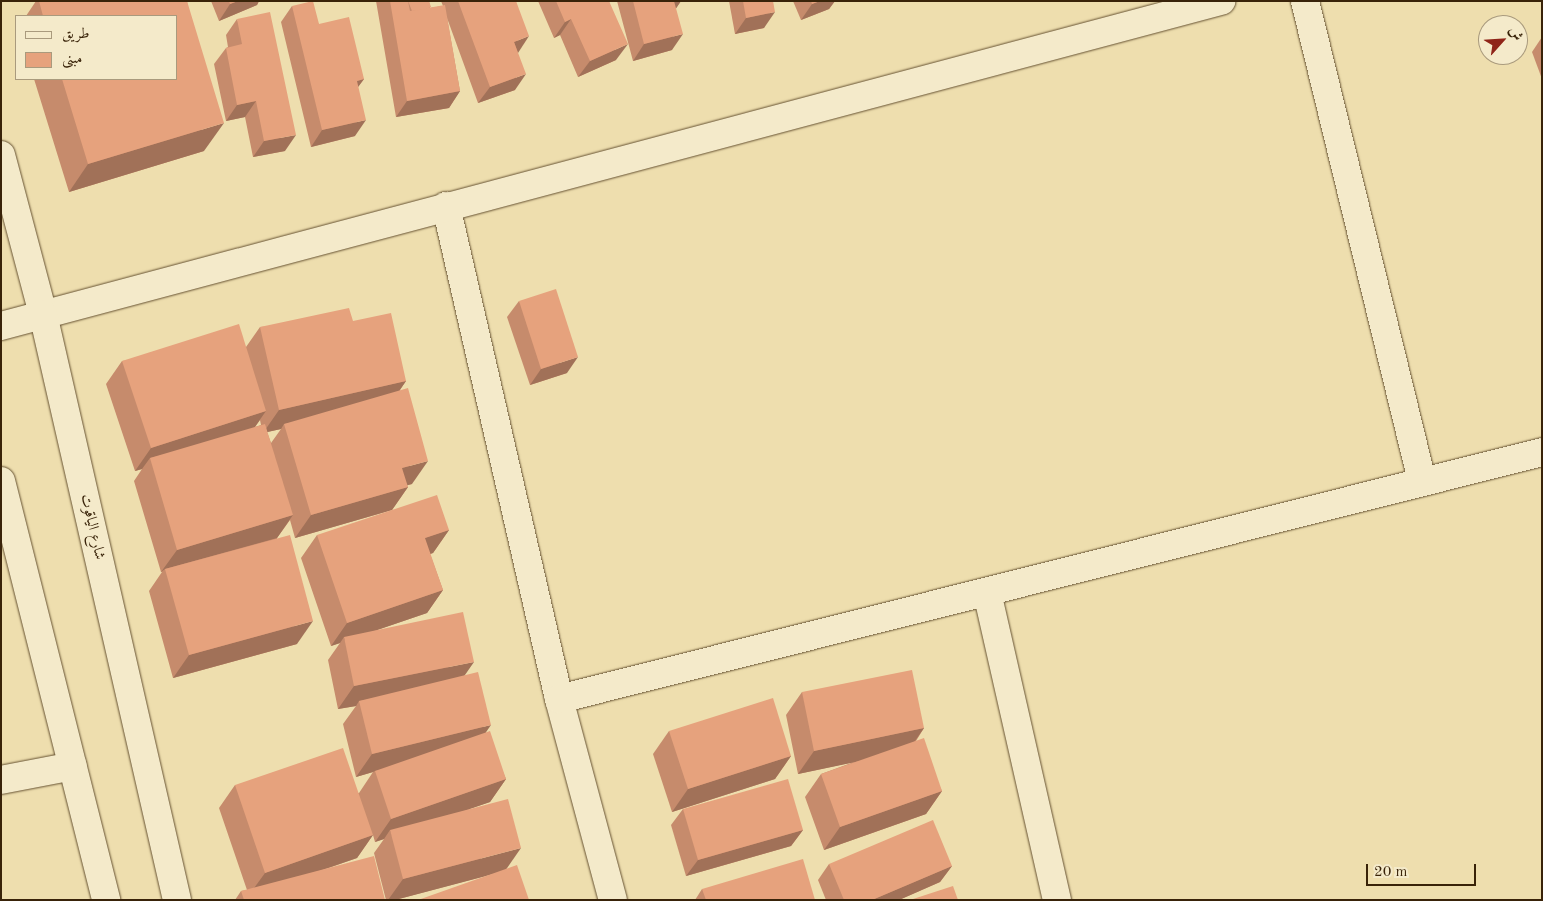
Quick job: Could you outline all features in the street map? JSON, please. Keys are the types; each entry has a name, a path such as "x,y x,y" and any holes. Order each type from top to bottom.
{"street":[{"path":"1,326 1222,1"},
{"path":"1305,1 1422,482"},
{"name":"شارع الياقوت","path":"1,155 43,314 177,900"},
{"path":"446,206 558,698 613,900"},
{"path":"558,698 1542,452"},
{"path":"1,481 106,900"},
{"path":"987,592 1057,900"},
{"path":"1,780 73,766"}],"building":[{"path":"39,1 187,1 224,123 88,164 62,80 178,80 178,15 43,15"},
{"path":"313,1 319,24 349,17 364,79 357,81 366,120 322,130 292,6"},
{"path":"390,1 408,1 410,11 445,5 460,91 407,101"},
{"path":"408,1 429,1 431,7 412,11"},
{"path":"458,1 516,1 529,36 514,42 526,74 490,87"},
{"path":"556,1 609,1 628,44 590,61 571,19 565,22"},
{"path":"633,1 674,1 683,34 644,44"},
{"path":"743,1 773,1 775,12 746,18"},
{"path":"270,12 296,135 264,141 256,101 237,105 226,48 242,44 237,19"},
{"path":"556,289 578,357 541,369 519,301"},
{"path":"349,308 353,321 391,313 406,381 279,410 260,327"},
{"path":"239,324 266,411 151,448 122,361"},
{"path":"408,388 428,461 402,468 408,487 311,515 284,424"},
{"path":"265,424 293,515 177,550 150,458"},
{"path":"437,495 449,530 425,538 443,590 347,623 317,535"},
{"path":"290,535 313,621 189,655 165,569"},
{"path":"463,612 474,662 354,686 344,637"},
{"path":"912,670 924,728 814,751 802,692"},
{"path":"478,672 491,725 372,754 359,701"},
{"path":"773,698 791,756 688,789 669,731"},
{"path":"490,731 506,779 391,819 375,771"},
{"path":"924,738 942,791 840,827 821,774"},
{"path":"343,748 373,835 265,873 235,785"},
{"path":"788,779 803,830 698,860 683,809"},
{"path":"508,799 521,848 403,879 390,830"},
{"path":"933,820 952,866 872,900 844,900 829,864"},
{"path":"374,856 385,900 244,900 241,891"},
{"path":"803,859 815,900 706,900 702,889"},
{"path":"517,865 529,900 418,900"},
{"path":"953,886 958,900 910,900"}]}
